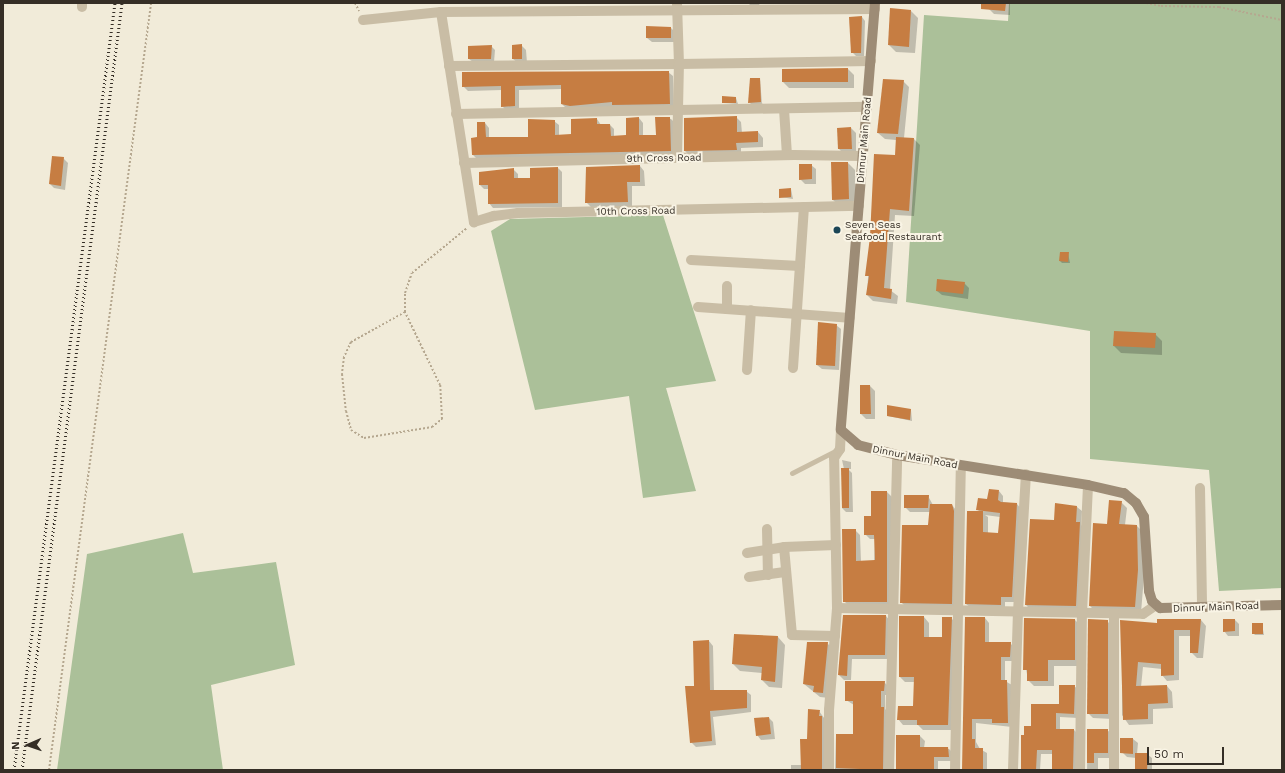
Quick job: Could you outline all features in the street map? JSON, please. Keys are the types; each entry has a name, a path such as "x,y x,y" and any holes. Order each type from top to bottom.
{"street":[{"path":"363,20 441,12 677,7 875,6"},
{"name":"Dinnur Main Road","path":"875,6 841,430 858,445 897,455 961,466 1026,474 1124,493 1141,509 1145,525 1148,591 1156,605 1166,609 1282,605"},
{"path":"677,7 677,157"},
{"path":"441,12 474,222"},
{"path":"449,66 871,61"},
{"path":"456,114 867,107"},
{"path":"784,108 787,155"},
{"name":"9th Cross Road","path":"464,163 787,155 863,156"},
{"name":"10th Cross Road","path":"474,222 494,216 518,214 859,206"},
{"path":"793,368 804,207"},
{"path":"692,260 800,266"},
{"path":"727,286 727,309"},
{"path":"698,306 850,318"},
{"path":"747,370 752,310"},
{"path":"829,770 829,710 837,608 834,458 840,449 841,430"},
{"path":"889,770 897,455"},
{"path":"955,770 961,466"},
{"path":"1013,770 1018,612 1026,474"},
{"path":"1080,770 1082,613 1088,485"},
{"path":"1200,488 1202,608"},
{"path":"767,529 766,550 768,575"},
{"path":"747,553 784,547 836,545"},
{"path":"784,547 785,572 792,635 835,636"},
{"path":"749,577 785,572"},
{"path":"837,608 1114,614 1148,613 1156,605"},
{"path":"1114,614 1114,770"}],"lane":[{"path":"792,473 840,449"}],"path":[{"path":"49,770 151,3"},
{"path":"1146,3 1161,6 1219,7 1282,20"},
{"path":"405,312 351,342 344,357 342,374 348,418 351,430 364,438 432,427 442,419 440,385 405,312 405,292 412,273 474,222"}],"green space":[{"path":"1009,3 1282,3 1282,588 1219,591 1209,470 1090,459 1090,331 906,302 924,15 1008,21"},
{"path":"663,215 716,381 666,388 696,491 643,498 629,396 535,410 491,231 510,219"},
{"path":"183,533 193,573 276,562 295,665 211,685 223,770 57,770 87,554"}],"building":[{"path":"981,3 1006,3 1005,11 981,9"},
{"path":"890,8 911,10 909,47 888,45"},
{"path":"862,16 861,53 851,53 849,17"},
{"path":"646,26 671,27 671,38 646,38"},
{"path":"522,44 522,59 512,59 512,45"},
{"path":"492,45 491,59 468,59 468,46"},
{"path":"848,68 848,82 782,82 782,69"},
{"path":"669,71 670,104 612,105 612,102 570,106 561,104 561,85 515,86 515,106 501,107 501,86 462,87 462,72"},
{"path":"750,78 760,78 761,102 748,103"},
{"path":"883,79 904,80 898,134 877,133"},
{"path":"722,96 736,97 736,103 722,103"},
{"path":"737,116 737,132 758,131 758,142 736,143 737,150 684,151 684,118"},
{"path":"639,117 639,135 656,135 655,117 670,117 671,151 472,155 471,138 477,137 477,122 485,122 486,137 528,137 528,119 555,120 555,135 571,134 571,119 597,118 597,124 610,124 611,136 626,135 626,118"},
{"path":"851,127 852,149 838,149 837,128"},
{"path":"896,137 914,138 909,211 890,209 884,288 892,289 891,299 866,295 869,276 865,276 870,237 874,154 895,155"},
{"path":"52,156 64,157 61,186 49,184"},
{"path":"831,162 848,162 849,199 832,200"},
{"path":"799,164 812,164 812,179 799,180"},
{"path":"640,165 640,182 627,182 628,202 585,203 586,167"},
{"path":"558,167 558,203 488,204 488,185 479,185 479,172 514,168 514,178 530,178 530,168"},
{"path":"791,188 791,197 779,198 779,189"},
{"path":"1060,252 1069,252 1068,262 1059,261"},
{"path":"937,279 965,282 963,294 936,291"},
{"path":"818,322 837,324 835,366 816,365"},
{"path":"1114,331 1156,333 1155,348 1113,346"},
{"path":"860,385 870,385 871,414 860,414"},
{"path":"887,405 911,409 910,420 887,416"},
{"path":"841,468 849,468 849,508 842,508"},
{"path":"989,489 999,490 998,500 1001,502 1017,503 1012,597 1001,597 1001,605 965,604 967,511 983,511 983,532 998,533 1000,513 976,510 978,498 987,499"},
{"path":"871,491 887,491 887,602 843,602 842,529 856,529 856,561 875,560 874,535 864,535 864,516 871,516"},
{"path":"904,495 929,495 928,508 904,508"},
{"path":"1109,500 1122,501 1119,524 1137,525 1138,570 1135,607 1089,606 1093,523 1107,524"},
{"path":"1055,503 1077,506 1076,522 1080,522 1076,606 1025,605 1030,519 1054,520"},
{"path":"930,504 952,504 954,511 952,604 900,603 902,525 928,525"},
{"path":"843,615 886,615 885,655 848,655 847,676 838,675"},
{"path":"899,616 924,616 924,637 942,637 942,617 952,617 948,725 917,725 917,720 897,720 898,706 913,706 914,677 899,677"},
{"path":"965,617 985,617 985,642 1011,642 1010,657 1001,657 1001,680 1007,680 1008,723 992,723 992,719 972,719 972,739 975,739 975,748 983,748 983,770 962,770"},
{"path":"1024,618 1075,619 1075,660 1048,660 1048,681 1027,681 1027,670 1023,670"},
{"path":"1088,619 1108,620 1108,714 1087,714"},
{"path":"1157,619 1201,619 1198,653 1190,653 1190,630 1174,630 1174,675 1161,676 1161,664 1138,662 1136,686 1167,685 1168,703 1148,704 1148,719 1123,720 1120,620 1157,623"},
{"path":"1223,619 1235,619 1235,631 1223,632"},
{"path":"1252,623 1263,623 1263,634 1252,634"},
{"path":"734,634 778,636 775,682 761,680 762,667 732,664"},
{"path":"709,640 710,690 747,690 747,708 710,711 712,741 690,743 685,686 694,686 693,641"},
{"path":"807,642 828,642 823,693 813,692 814,686 803,684"},
{"path":"845,681 885,681 884,691 881,691 881,707 884,707 883,770 836,768 836,734 853,734 853,701 845,701"},
{"path":"1059,685 1075,685 1074,714 1056,713 1056,729 1074,729 1073,770 1052,770 1052,750 1037,750 1036,770 1021,770 1021,735 1024,735 1024,726 1031,726 1031,704 1059,704"},
{"path":"808,709 820,710 819,716 822,716 822,770 801,770 800,739 807,739"},
{"path":"769,717 771,734 756,736 754,718"},
{"path":"1087,729 1108,729 1108,753 1094,753 1094,763 1087,763"},
{"path":"896,735 920,735 920,747 948,747 949,757 934,757 934,770 896,769"},
{"path":"1120,738 1133,738 1133,754 1120,753"},
{"path":"1135,753 1148,753 1147,770 1135,770"}],"railway":[{"path":"14,770 115,3"},
{"path":"22,770 122,3"}],"place":[{"name":"Seven Seas Seafood Restaurant","path":"837,230"}]}
